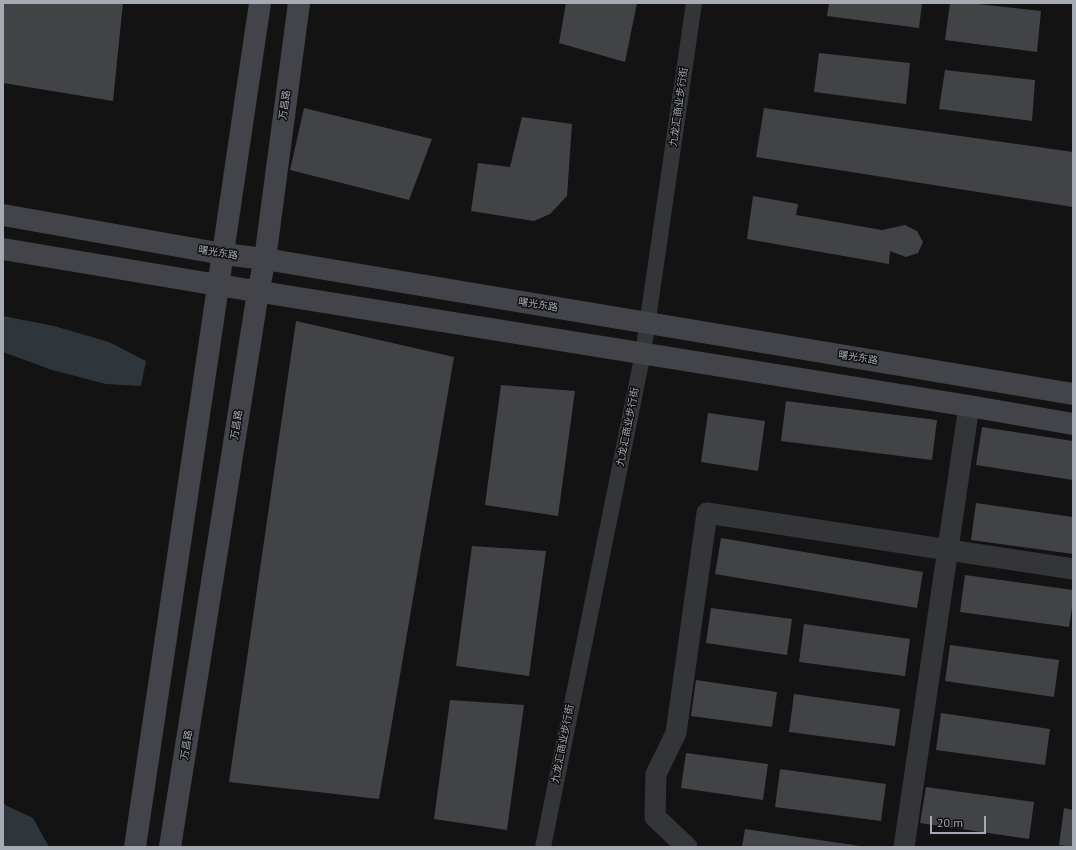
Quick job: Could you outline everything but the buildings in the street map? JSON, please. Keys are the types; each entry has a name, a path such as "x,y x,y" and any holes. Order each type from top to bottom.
{"main road":[{"path":"135,847 260,3"},
{"name":"万昌路","path":"170,847 264,259 299,3"},
{"name":"曙光东路","path":"3,215 223,254 264,259 1073,394"},
{"path":"3,249 258,292 643,353 1073,424"}],"street":[{"name":"九龙汇商业步行街","path":"543,847 643,353 646,323 694,3"},
{"path":"904,847 969,406"},
{"path":"687,847 655,817 656,774 676,732 707,513 1073,569"}],"shaded area":[{"path":"3,316 54,326 109,342 146,361 141,386 106,384 52,370 3,352"},
{"path":"3,801 5,805 33,818 49,847 3,847"}]}
